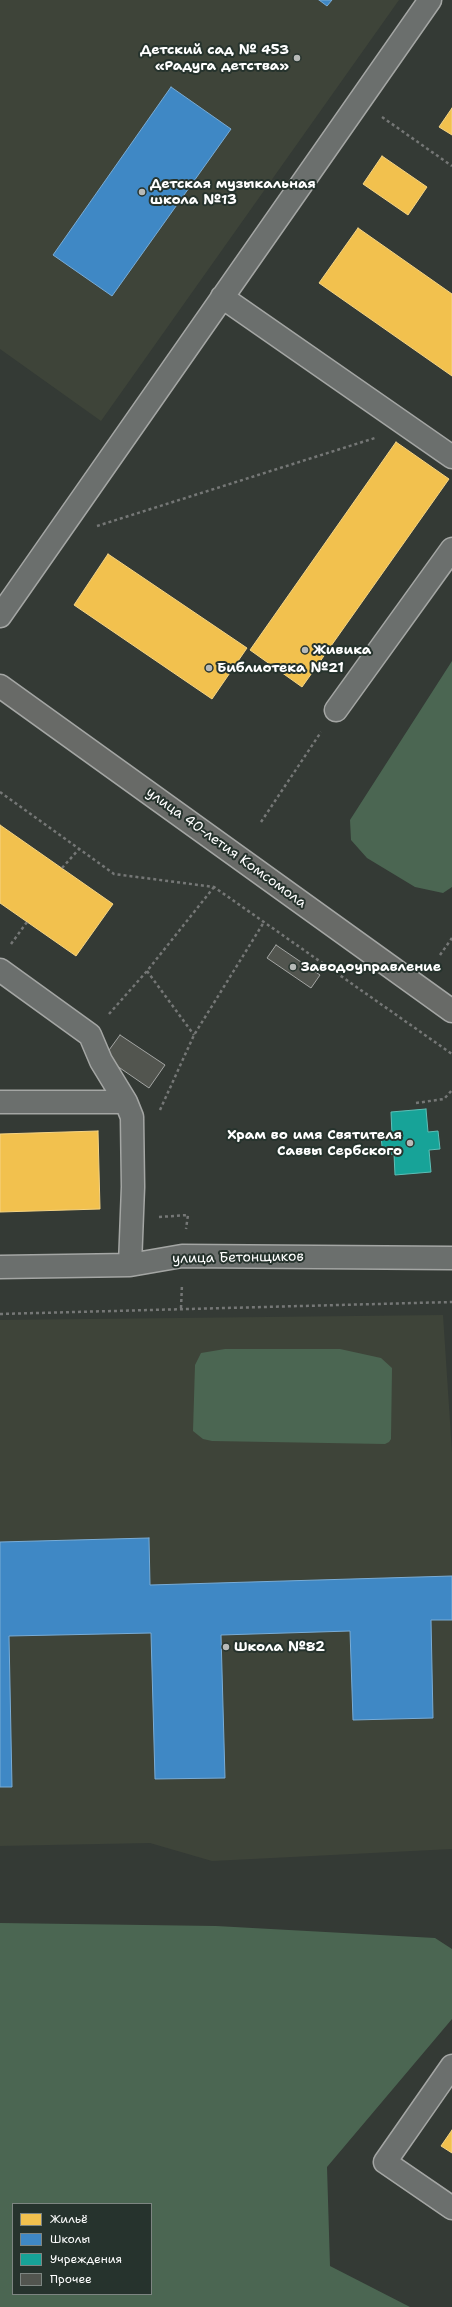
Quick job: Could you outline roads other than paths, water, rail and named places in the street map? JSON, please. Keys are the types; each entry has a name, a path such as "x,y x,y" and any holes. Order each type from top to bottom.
{"main road":[{"name":"улица 40-летия Комсомола","path":"0,686 452,1011"}],"street":[{"path":"0,616 430,0"},
{"path":"222,297 452,457"},
{"path":"336,710 452,549"},
{"path":"0,970 90,1035 100,1061 126,1102 132,1117 133,1187 130,1265"},
{"path":"0,1102 126,1102"},
{"name":"улица Бетонщиков","path":"0,1267 130,1265 182,1256 452,1258"},
{"path":"452,2066 384,2162 452,2208"}],"place":[{"name":"Детский сад № 453 «Радуга детства»","path":"297,58"},
{"name":"Детская музыкальная школа №13","path":"142,192"},
{"name":"Живика","path":"305,650"},
{"name":"Библиотека №21","path":"209,668"},
{"name":"Заводоуправление","path":"293,967"},
{"name":"Храм во имя Святителя Саввы Сербского","path":"410,1143"},
{"name":"Школа №82","path":"226,1647"}]}
